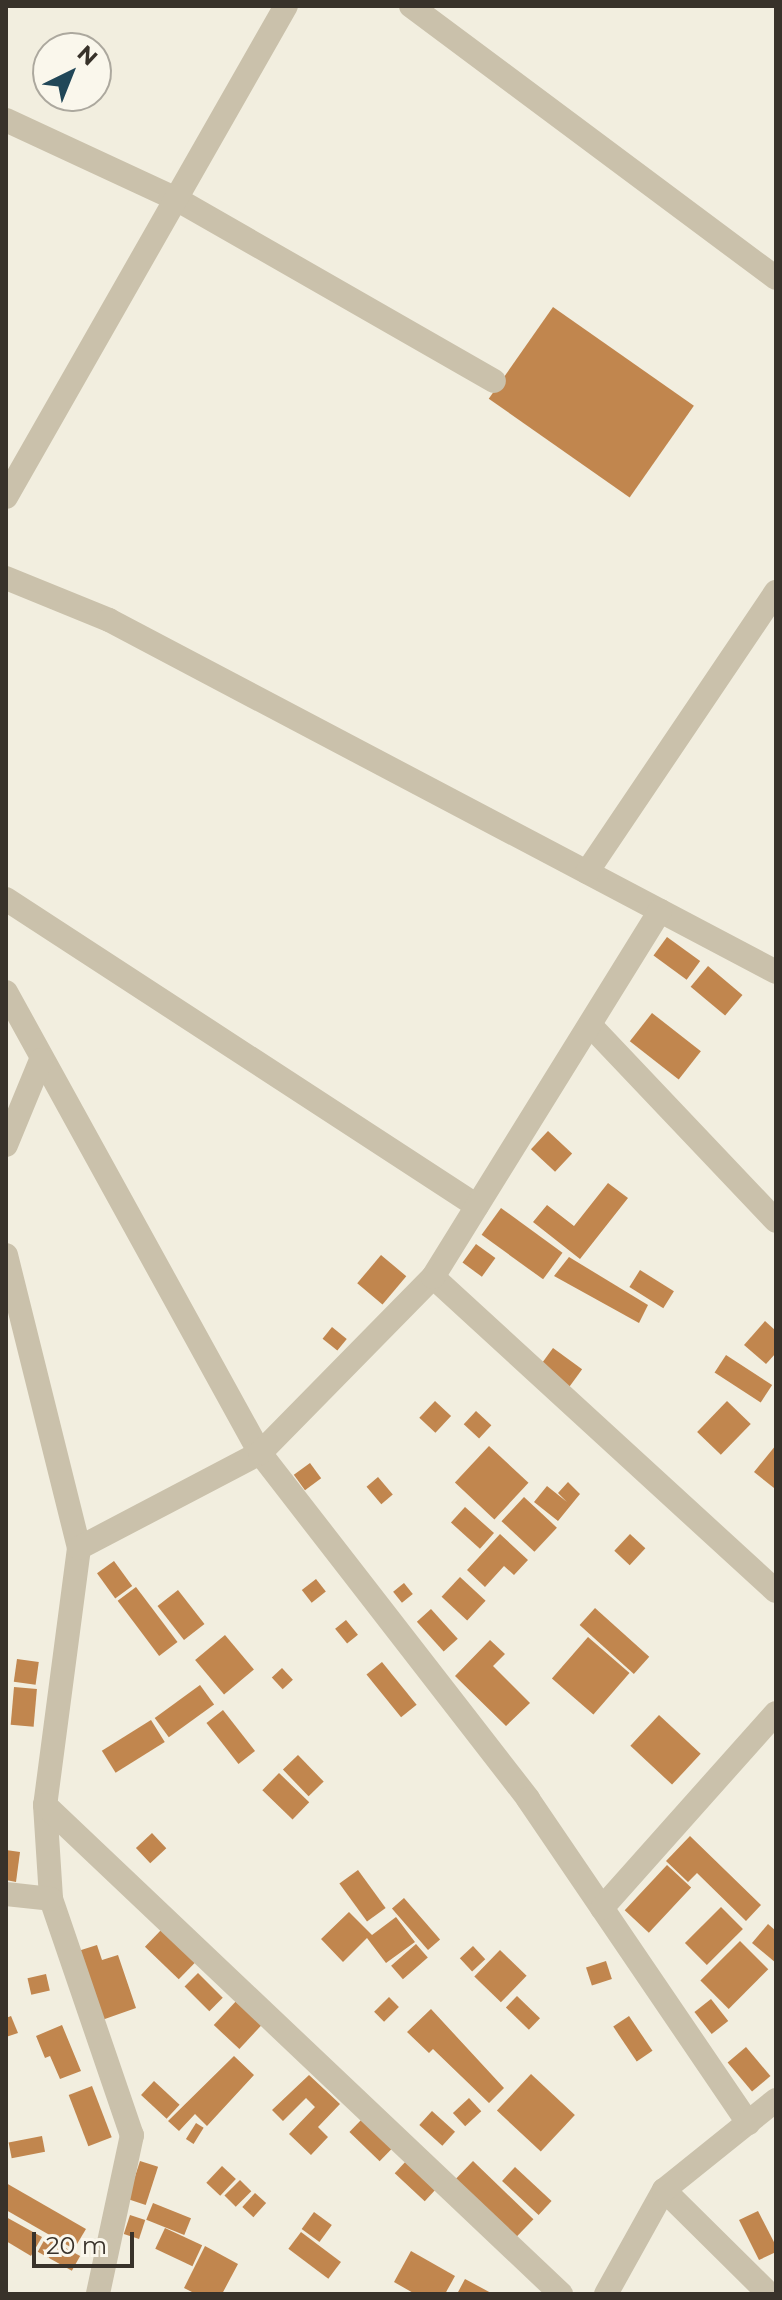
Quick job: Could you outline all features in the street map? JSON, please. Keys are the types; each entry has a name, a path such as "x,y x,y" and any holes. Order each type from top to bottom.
{"street":[{"path":"6,497 286,6"},
{"path":"411,6 776,278"},
{"path":"6,120 178,200 494,381"},
{"path":"6,578 109,620 776,972"},
{"path":"587,872 776,592"},
{"path":"6,899 477,1206"},
{"path":"79,1548 260,1453 433,1277 660,911"},
{"path":"6,992 260,1453 528,1799 748,2123"},
{"path":"590,1025 776,1221"},
{"path":"6,1145 41,1060"},
{"path":"6,1255 79,1548 45,1805 51,1899 132,2135 98,2294"},
{"path":"433,1277 776,1591"},
{"path":"602,1908 776,1713"},
{"path":"45,1805 561,2294"},
{"path":"6,1894 51,1899"},
{"path":"606,2294 664,2190 776,2100"},
{"path":"664,2190 769,2294"}],"building":[{"path":"553,307 694,406 630,497 489,399"},
{"path":"667,937 700,961 687,980 653,956"},
{"path":"708,966 742,995 725,1016 691,987"},
{"path":"652,1013 701,1051 679,1080 630,1041"},
{"path":"548,1131 572,1154 555,1172 531,1149"},
{"path":"608,1183 628,1198 580,1259 533,1222 547,1205 574,1226"},
{"path":"501,1208 562,1253 543,1279 482,1235"},
{"path":"476,1244 495,1258 482,1277 462,1263"},
{"path":"381,1255 406,1276 382,1305 357,1283"},
{"path":"569,1257 648,1305 639,1323 554,1276"},
{"path":"640,1270 674,1291 663,1308 629,1287"},
{"path":"765,1321 776,1331 776,1353 766,1364 744,1345"},
{"path":"332,1327 347,1339 337,1351 323,1339"},
{"path":"553,1348 582,1369 569,1387 540,1366"},
{"path":"726,1355 772,1385 761,1403 715,1373"},
{"path":"435,1401 451,1416 435,1433 419,1418"},
{"path":"727,1401 751,1424 721,1455 697,1432"},
{"path":"476,1411 491,1425 479,1438 464,1424"},
{"path":"776,1445 776,1486 774,1488 754,1472"},
{"path":"489,1446 528,1483 494,1519 455,1483"},
{"path":"310,1463 321,1478 305,1490 294,1475"},
{"path":"378,1477 393,1495 381,1504 367,1487"},
{"path":"568,1482 580,1494 558,1521 534,1502 547,1486 567,1502 558,1493"},
{"path":"524,1497 557,1528 534,1552 501,1521"},
{"path":"465,1507 494,1533 480,1549 451,1523"},
{"path":"500,1534 528,1560 514,1575 504,1566 485,1587 467,1570"},
{"path":"630,1534 645,1548 630,1565 614,1551"},
{"path":"114,1561 132,1586 115,1598 97,1573"},
{"path":"460,1577 486,1601 467,1621 442,1597"},
{"path":"316,1579 326,1592 312,1603 302,1590"},
{"path":"404,1583 413,1594 402,1603 393,1592"},
{"path":"136,1587 178,1642 159,1656 118,1601"},
{"path":"178,1590 204,1624 184,1640 158,1606"},
{"path":"595,1608 649,1657 634,1674 580,1625"},
{"path":"431,1609 458,1639 444,1651 417,1622"},
{"path":"346,1620 358,1635 347,1644 335,1629"},
{"path":"225,1635 254,1669 224,1695 195,1660"},
{"path":"588,1637 630,1673 593,1715 552,1679"},
{"path":"490,1640 505,1654 493,1666 530,1703 506,1726 455,1676"},
{"path":"17,1659 39,1662 36,1685 14,1682"},
{"path":"382,1662 417,1705 401,1717 366,1675"},
{"path":"282,1668 293,1680 283,1689 272,1678"},
{"path":"200,1685 214,1704 169,1737 155,1718"},
{"path":"14,1687 37,1689 34,1727 11,1725"},
{"path":"223,1710 255,1751 238,1764 206,1723"},
{"path":"659,1715 701,1754 672,1785 630,1746"},
{"path":"151,1720 165,1742 116,1773 102,1751"},
{"path":"298,1755 324,1782 309,1796 283,1770"},
{"path":"279,1773 309,1802 293,1819 262,1790"},
{"path":"152,1833 166,1848 150,1863 136,1848"},
{"path":"690,1836 761,1905 746,1921 697,1873 688,1882 666,1861"},
{"path":"6,1850 20,1852 16,1882 6,1880"},
{"path":"667,1865 691,1888 649,1933 625,1910"},
{"path":"358,1870 386,1908 367,1922 339,1884"},
{"path":"404,1898 440,1940 428,1950 392,1908"},
{"path":"721,1907 743,1929 707,1965 685,1943"},
{"path":"349,1912 372,1935 396,1917 415,1942 386,1963 367,1938 343,1962 321,1939"},
{"path":"768,1924 776,1931 776,1963 752,1943"},
{"path":"163,1928 197,1961 179,1979 145,1947"},
{"path":"740,1941 768,1969 729,2009 700,1981"},
{"path":"416,1944 428,1958 403,1979 391,1966"},
{"path":"97,1945 102,1960 118,1955 136,2008 102,2020 78,1951"},
{"path":"473,1946 485,1959 472,1971 460,1958"},
{"path":"500,1950 527,1976 501,2002 474,1977"},
{"path":"606,1961 612,1979 592,1986 586,1967"},
{"path":"198,1973 223,1998 209,2011 185,1986"},
{"path":"46,1974 50,1991 31,1995 27,1978"},
{"path":"517,1996 540,2018 529,2030 506,2008"},
{"path":"389,1997 399,2007 384,2022 374,2012"},
{"path":"239,1998 265,2022 239,2049 214,2025"},
{"path":"711,1999 728,2021 712,2034 694,2012"},
{"path":"431,2009 504,2088 489,2103 433,2049 429,2053 407,2032"},
{"path":"11,2016 18,2033 6,2037 6,2018"},
{"path":"629,2016 652,2051 637,2061 613,2027"},
{"path":"62,2025 81,2071 60,2079 50,2056 45,2058 36,2036"},
{"path":"746,2047 770,2076 752,2092 728,2062"},
{"path":"234,2056 254,2075 207,2126 195,2114 179,2131 168,2121"},
{"path":"531,2074 575,2115 541,2151 497,2111"},
{"path":"309,2075 340,2104 318,2127 328,2137 311,2155 289,2134 315,2107 306,2098 283,2121 272,2110"},
{"path":"154,2081 180,2105 167,2119 141,2095"},
{"path":"92,2086 112,2137 88,2146 69,2095"},
{"path":"469,2098 481,2111 465,2126 453,2113"},
{"path":"432,2111 455,2132 442,2146 419,2125"},
{"path":"364,2117 394,2146 380,2161 349,2132"},
{"path":"196,2123 204,2128 194,2144 186,2139"},
{"path":"42,2136 45,2152 12,2158 9,2142"},
{"path":"407,2160 437,2188 425,2201 395,2173"},
{"path":"140,2161 158,2167 146,2205 128,2199"},
{"path":"473,2161 533,2219 515,2239 454,2180"},
{"path":"222,2166 236,2179 220,2196 206,2183"},
{"path":"515,2167 552,2201 539,2215 502,2181"},
{"path":"240,2180 251,2191 236,2207 224,2196"},
{"path":"6,2183 86,2229 74,2249 6,2210"},
{"path":"255,2193 266,2203 253,2217 242,2207"},
{"path":"153,2203 191,2218 184,2235 146,2220"},
{"path":"758,2211 776,2246 776,2252 759,2260 739,2220"},
{"path":"314,2212 332,2225 319,2242 302,2229"},
{"path":"130,2215 145,2220 139,2239 124,2234"},
{"path":"6,2217 42,2237 31,2256 6,2241"},
{"path":"165,2228 202,2245 192,2266 155,2249"},
{"path":"301,2232 341,2262 328,2279 288,2249"},
{"path":"46,2237 80,2256 72,2271 38,2252"},
{"path":"205,2246 238,2264 222,2294 196,2294 184,2288"},
{"path":"411,2251 455,2276 445,2294 415,2294 394,2282"},
{"path":"465,2279 493,2294 457,2294"}]}
